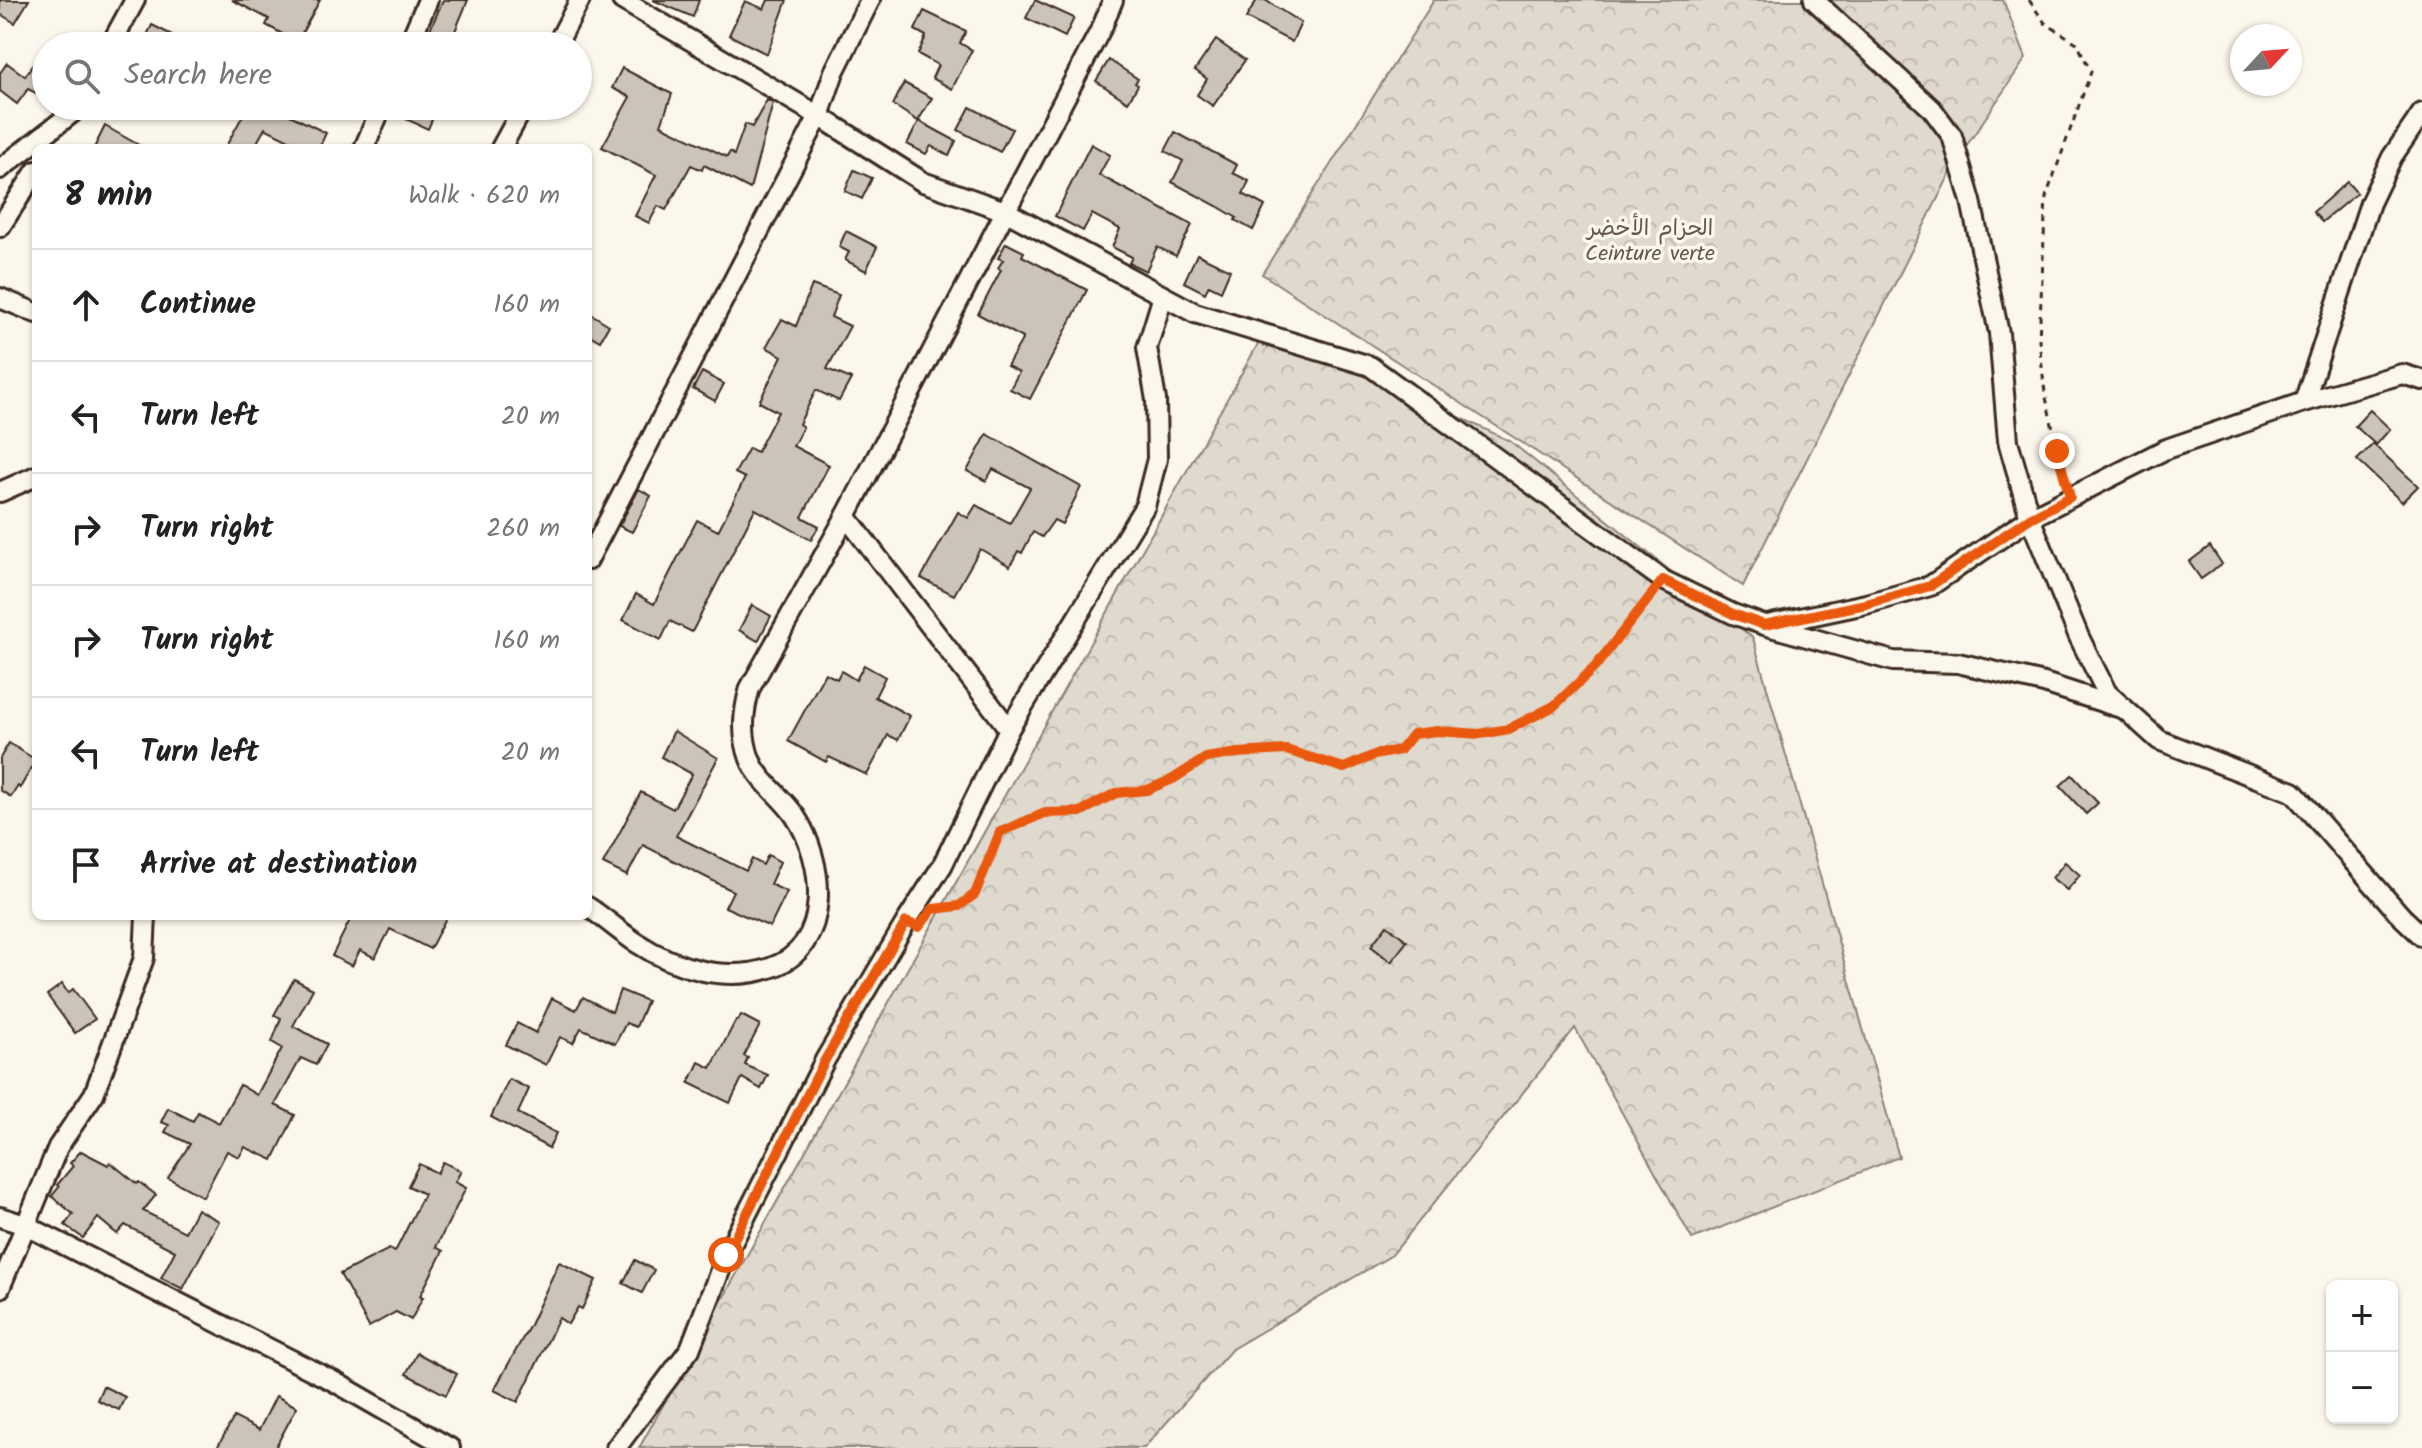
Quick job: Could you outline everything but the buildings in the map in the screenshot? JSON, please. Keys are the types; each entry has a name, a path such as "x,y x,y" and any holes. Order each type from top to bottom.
{"street":[{"path":"118,32 135,0"},
{"path":"414,32 428,0"},
{"path":"563,32 580,0"},
{"path":"622,0 819,116 923,182 1005,211 1195,313 1370,366 1663,580 1733,614 1893,661 1958,663 2044,683 2124,709"},
{"path":"592,552 819,116 834,72 870,0"},
{"path":"592,910 647,949 706,972 740,974 773,968 801,947 813,924 819,898 812,853 795,816 751,760 743,732 750,688 846,516 1103,25 1113,0"},
{"path":"1814,0 1932,109 1952,136 1971,201 1999,333 2008,441 2030,518 2107,693 2159,740 2293,792 2422,936"},
{"path":"2304,402 2370,203 2392,157 2422,113"},
{"path":"0,169 61,120"},
{"path":"53,144 68,120"},
{"path":"366,144 376,120"},
{"path":"503,144 516,120"},
{"path":"0,227 32,177"},
{"path":"616,1448 653,1394 690,1349 726,1255 825,1060 942,866 1009,729 1145,506 1157,459 1156,400 1147,348 1163,296"},
{"path":"0,298 32,311"},
{"path":"1764,625 1866,604 1930,586 2030,518 2166,449 2304,402 2402,374 2422,380"},
{"path":"0,492 32,478"},
{"path":"846,516 1009,729"},
{"path":"0,1288 58,1147 94,1094 144,958 146,920"},
{"path":"0,1217 25,1225 335,1382 450,1448"}],"path":[{"path":"2029,0 2045,23 2077,43 2091,72 2046,197 2039,340 2045,393 2070,497"},
{"path":"933,909 959,906 975,894 1000,832 1045,813 1080,812 1116,793 1147,790 1173,779 1206,758 1286,750 1344,768 1374,755 1400,750 1413,734 1437,731 1480,734 1509,729 1554,706 1595,667 1663,580"}],"green space":[{"name":"الحزام الأخضر Ceinture verte","path":"1434,0 2003,0 2026,58 1957,160 1743,586 1262,274"},
{"path":"1268,326 1510,441 1753,638 1899,1157 1692,1239 1575,1028 1392,1255 1232,1349 1144,1448 639,1448"}],"route":[{"path":"726,1255 825,1060 906,922 919,927 933,909 959,906 975,894 1000,832 1045,813 1080,812 1116,793 1147,790 1173,779 1206,758 1286,750 1344,768 1374,755 1400,750 1413,734 1437,731 1480,734 1509,729 1554,706 1595,667 1663,580 1733,614 1764,625 1866,604 1930,586 2030,518 2070,497 2057,451"}]}
